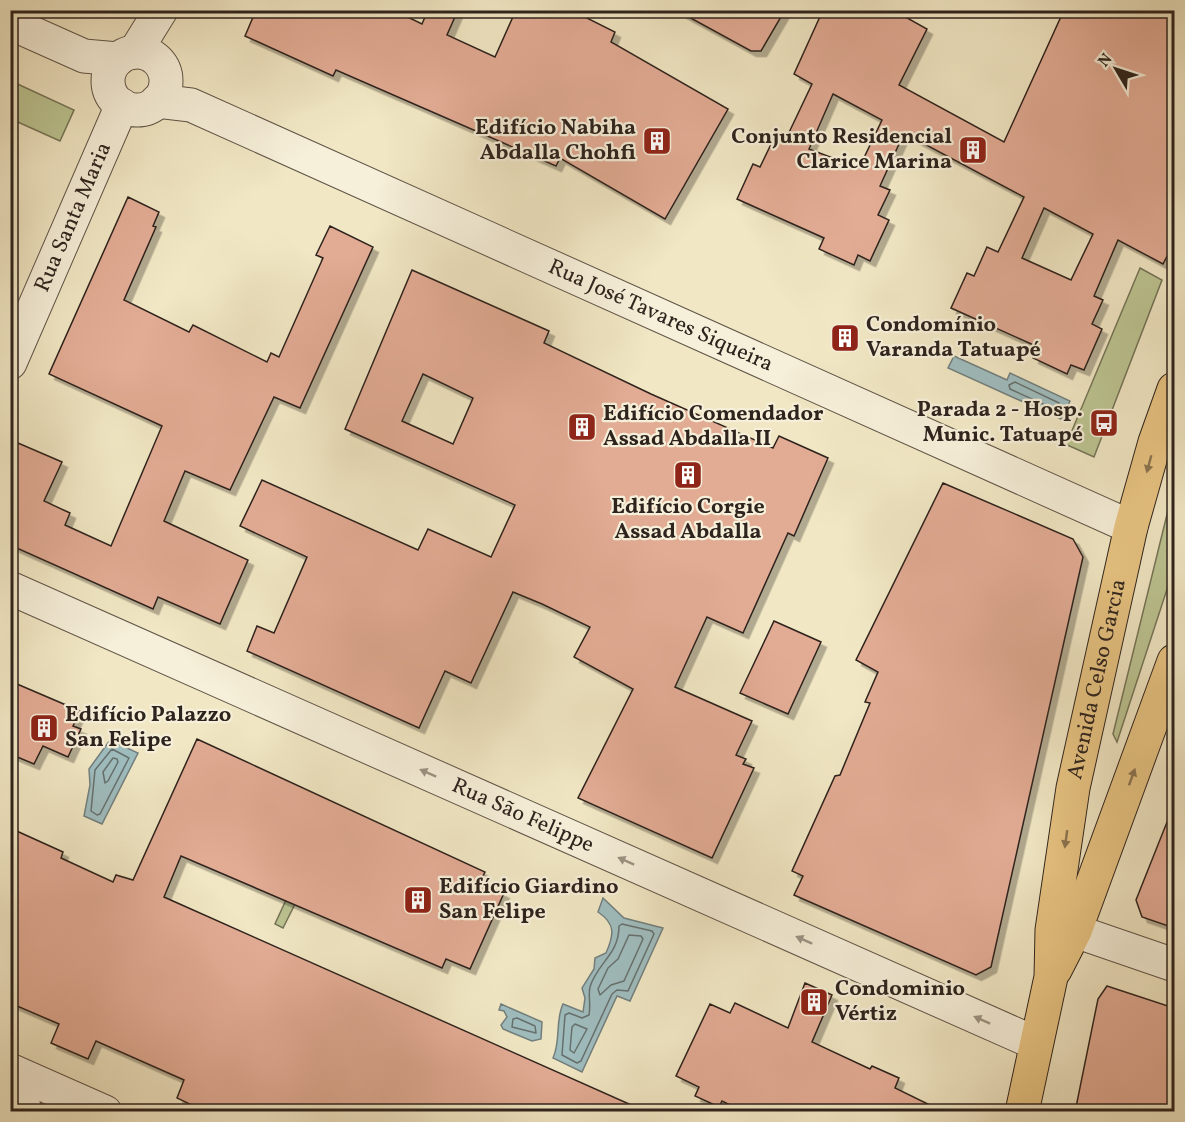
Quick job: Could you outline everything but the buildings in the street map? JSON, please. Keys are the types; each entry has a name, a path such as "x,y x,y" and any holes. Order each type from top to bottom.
{"main road":[{"name":"Avenida Celso Garcia","path":"1022,1112 1051,977 1052,930 1073,788 1131,527 1155,442 1174,389"},
{"name":"Avenida Celso Garcia","path":"1051,977 1075,930 1174,661"},
{"path":"1073,788 1093,810 1105,813 1120,810"}],"street":[{"name":"Rua Santa Maria","path":"10,363 121,74 161,10"},
{"path":"10,23 121,74 153,56 165,71 162,91"},
{"name":"Rua José Tavares Siqueira","path":"121,74 140,109 162,91 1131,527"},
{"name":"Rua São Felippe","path":"10,588 1035,1043"},
{"path":"1075,930 1174,965"},
{"path":"13,1072 25,1112"},
{"path":"13,1072 105,1112"}],"green space":[{"path":"11,81 74,110 60,141 11,119"},
{"path":"1140,268 1162,280 1094,457 1056,440 1071,433"},
{"path":"1174,486 1174,568 1117,742 1113,734"},
{"path":"291,889 300,894 283,928 275,924"}],"water":[{"path":"954,356 1007,380 1010,373 1070,401 1061,419 948,368"},
{"path":"110,740 138,753 102,824 84,816 90,785 89,769"},
{"path":"603,898 624,918 663,928 630,1001 617,996 582,1072 553,1058 563,1004 583,1012 585,998 582,988 594,969 595,958 606,953 611,941 611,926 598,912"},
{"path":"501,1004 542,1022 541,1039 532,1041 503,1029 501,1025 507,1017 504,1011 499,1010"}],"place":[{"name":"Edifício Nabiha Abdalla Chohfi","path":"657,141"},
{"name":"Conjunto Residencial Clarice Marina","path":"973,150"},
{"name":"Condomínio Varanda Tatuapé","path":"845,338"},
{"name":"Parada 2 - Hosp. Munic. Tatuapé","path":"1104,423"},
{"name":"Edifício Comendador Assad Abdalla II","path":"582,427"},
{"name":"Edifício Corgie Assad Abdalla","path":"688,475"},
{"name":"Edifício Palazzo San Felipe","path":"44,728"},
{"name":"Edifício Giardino San Felipe","path":"418,900"},
{"name":"Condominio Vértiz","path":"814,1002"}]}
